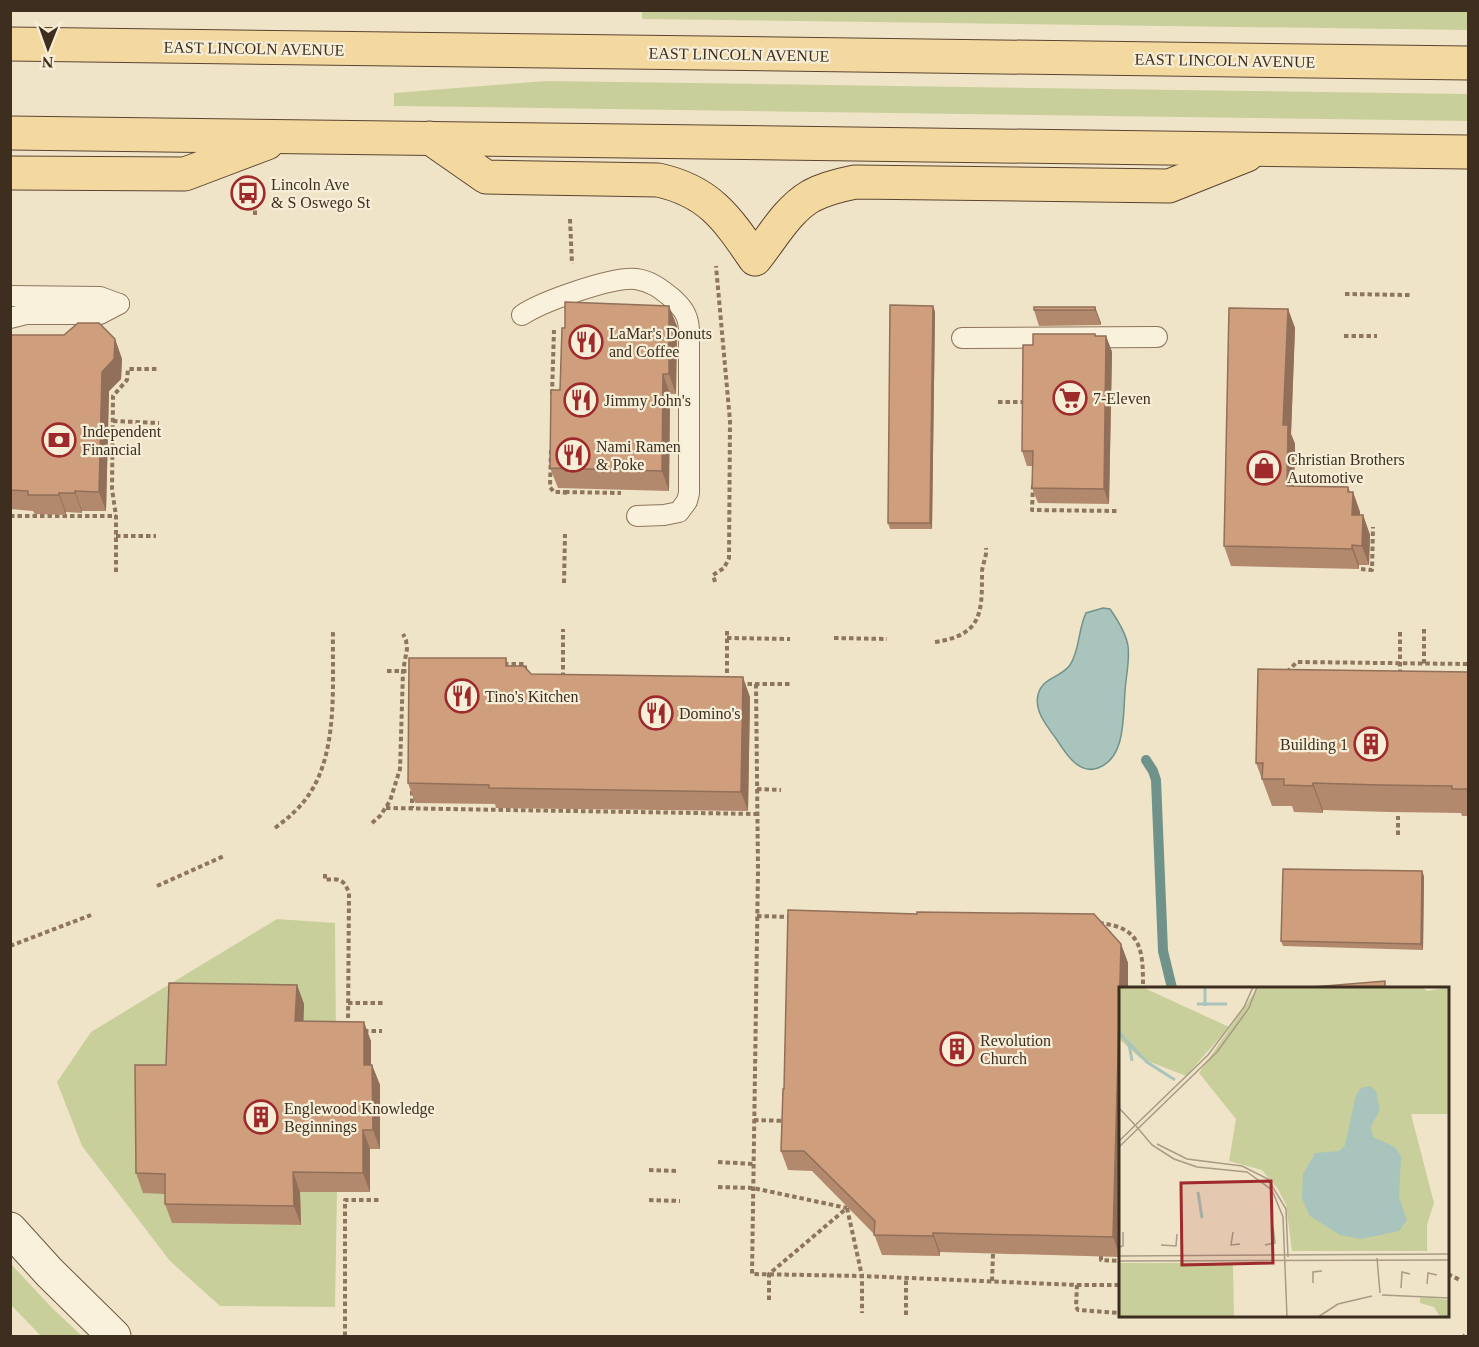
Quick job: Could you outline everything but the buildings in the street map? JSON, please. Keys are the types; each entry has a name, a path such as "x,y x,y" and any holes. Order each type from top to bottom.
{"main road":[{"name":"EAST LINCOLN AVENUE","path":"10,44 1468,63"},
{"path":"10,133 1468,152"},
{"path":"10,173 185,174 286,136"},
{"path":"430,138 486,177 658,180 679,185 698,194 717,209 736,231 755,259 799,205 811,196 855,182 1169,186 1261,150"},
{"path":"10,1229 49,1272 114,1336"}],"lane":[{"path":"522,315 545,302 620,279 634,278 659,287 684,310 688,318 689,329 689,493 687,501 679,512 637,516"},
{"path":"10,296 100,297 119,304 100,314 26,314 10,318"},
{"path":"962,338 1157,337"}],"path":[{"path":"255,184 255,215"},
{"path":"570,219 572,273"},
{"path":"714,257 731,438 729,558 724,568 713,576 715,582"},
{"path":"1345,294 1410,296"},
{"path":"552,401 554,323"},
{"path":"1344,336 1377,336"},
{"path":"121,369 158,369"},
{"path":"116,572 116,516 112,489 113,396 127,380 128,369"},
{"path":"998,402 1033,402"},
{"path":"113,421 159,423"},
{"path":"551,448 550,487 554,492 565,494 626,493"},
{"path":"1033,474 1032,510 1118,511"},
{"path":"10,516 116,516"},
{"path":"1361,569 1372,570 1373,527"},
{"path":"564,582 565,534"},
{"path":"116,536 156,536"},
{"path":"935,642 962,635 974,625 981,607 986,548"},
{"path":"562,681 563,629"},
{"path":"1424,629 1424,664"},
{"path":"1400,630 1400,685"},
{"path":"727,631 727,683 791,684"},
{"path":"275,828 294,813 309,795 320,774 330,736 333,632"},
{"path":"372,823 386,808 398,780 402,759 403,671 407,645 403,634"},
{"path":"727,638 789,639"},
{"path":"834,638 887,639"},
{"path":"1282,678 1298,662 1468,664"},
{"path":"495,664 525,664 525,680"},
{"path":"332,670 339,670"},
{"path":"387,671 423,671"},
{"path":"756,684 757,916 752,1274 1119,1285"},
{"path":"402,759 407,764"},
{"path":"412,781 412,808"},
{"path":"757,789 781,789"},
{"path":"386,808 757,814"},
{"path":"1398,816 1398,835"},
{"path":"157,886 224,856"},
{"path":"325,874 325,880 343,881 349,893 348,1031"},
{"path":"10,946 91,915"},
{"path":"757,916 801,916"},
{"path":"1096,923 1122,928 1134,938 1143,958 1143,987"},
{"path":"348,1003 385,1003"},
{"path":"358,1031 382,1031"},
{"path":"367,1031 367,1042"},
{"path":"754,1120 789,1121"},
{"path":"718,1162 753,1164"},
{"path":"650,1170 679,1171"},
{"path":"718,1187 753,1188 847,1208"},
{"path":"345,1336 345,1200 380,1200"},
{"path":"649,1200 680,1201"},
{"path":"769,1300 769,1274 847,1208"},
{"path":"847,1208 862,1276 862,1313"},
{"path":"992,1281 993,1254"},
{"path":"1101,1256 1101,1260 1119,1261"},
{"path":"1449,1274 1460,1280"},
{"path":"906,1278 906,1315"},
{"path":"1077,1285 1076,1308 1078,1310 1119,1313"}],"green space":[{"path":"1468,10 1468,30 642,19 642,11"},
{"path":"546,81 1468,94 1468,121 394,106 394,93"},
{"path":"277,919 335,923 336,1041 303,1040 303,1004 176,1003 173,1085 142,1085 143,1163 172,1164 172,1223 300,1225 300,1192 337,1192 335,1307 220,1306 170,1261 82,1146 57,1082 91,1032"},
{"path":"10,1263 82,1336 41,1336 11,1305"}],"water":[{"path":"1103,608 1110,609 1123,631 1128,646 1123,724 1114,755 1098,768 1085,769 1069,757 1043,719 1037,701 1043,685 1070,665 1076,653 1086,613"}],"waterway":[{"path":"1146,760 1156,780 1163,951 1172,987"}],"place":[{"name":"Lincoln Ave & S Oswego St","path":"248,193"},
{"name":"LaMar's Donuts and Coffee","path":"586,342"},
{"name":"7-Eleven","path":"1070,398"},
{"name":"Jimmy John's","path":"581,400"},
{"name":"Independent Financial","path":"59,440"},
{"name":"Nami Ramen & Poke","path":"573,455"},
{"name":"Christian Brothers Automotive","path":"1264,468"},
{"name":"Tino's Kitchen","path":"462,696"},
{"name":"Domino's","path":"656,713"},
{"name":"Building 1","path":"1371,744"},
{"name":"Revolution Church","path":"957,1049"},
{"name":"Englewood Knowledge Beginnings","path":"261,1117"}]}
